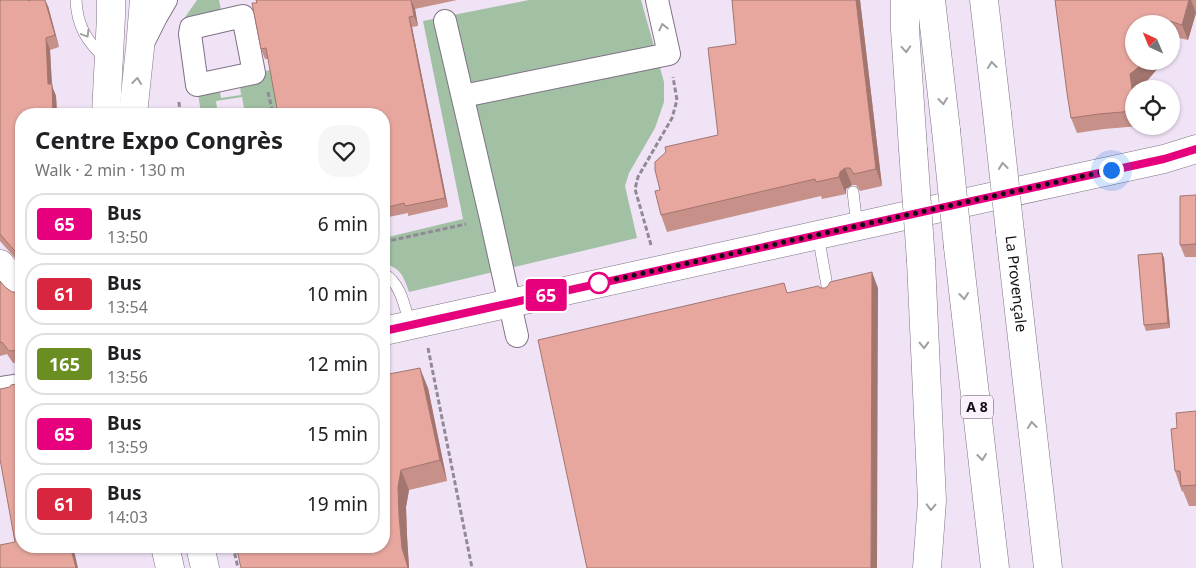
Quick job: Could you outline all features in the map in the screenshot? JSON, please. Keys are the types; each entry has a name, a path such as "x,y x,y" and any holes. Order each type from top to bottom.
{"main road":[{"path":"106,108 111,0"},
{"path":"134,108 144,0"},
{"path":"905,0 905,29 921,261 932,501 927,568"},
{"name":"A 8","path":"932,0 995,568"},
{"name":"La Provençale","path":"984,0 1048,568"},
{"path":"390,330 1164,159 1196,149"},
{"path":"0,264 15,282"},
{"path":"1041,508 1062,568"},
{"path":"167,553 170,568"},
{"path":"202,553 205,568"}],"street":[{"path":"140,48 166,0"},
{"path":"463,96 669,54 657,0"},
{"path":"445,21 492,219 517,336"},
{"path":"0,388 15,386"}],"lane":[{"path":"76,0 80,24 95,49 109,61"},
{"path":"853,192 857,226"},
{"path":"818,235 828,296"},
{"path":"390,278 397,286 417,323"}],"path":[{"path":"659,270 635,189 638,177 668,126 675,109 677,100 669,54"},
{"path":"390,241 492,219"},
{"path":"417,323 472,568"},
{"path":"235,553 238,568"}],"green space":[{"path":"197,0 219,0 223,20 179,26"},
{"path":"529,0 641,0 664,82 664,102 655,128 629,173 625,186 637,238 409,292 401,273 390,266 390,237 463,219 423,21"},
{"path":"271,70 279,108 244,108 242,97 216,101 217,108 200,108 197,85 218,81 221,98 241,95 239,76"}],"building":[{"path":"0,0 45,0 55,35 46,38 48,84 52,84 53,108 15,108 15,251 0,234"},
{"path":"256,0 411,0 414,16 409,17 445,198 405,206 404,203 390,206 390,108 277,108 266,48 261,49 252,3 257,3"},
{"path":"732,0 856,0 876,169 854,174 850,168 845,168 840,172 839,177 816,182 815,179 661,215 655,191 660,190 655,162 666,152 665,147 718,135 708,48 736,44"},
{"path":"1055,0 1189,0 1182,25 1180,24 1180,15 1125,15 1125,70 1135,70 1130,74 1131,80 1125,80 1125,112 1071,118"},
{"path":"1196,195 1196,244 1180,245 1180,196"},
{"path":"1162,253 1168,323 1144,325 1138,255"},
{"path":"872,272 871,568 587,568 538,340 784,283 787,293 818,286 825,288 830,282"},
{"path":"0,281 5,287 15,292 15,350 9,351 2,342 0,343"},
{"path":"420,368 440,460 401,470 398,487 399,516 402,548 408,568 241,568 238,553 390,553 390,374"},
{"path":"15,384 15,542 0,459 0,389 10,387"},
{"path":"1196,411 1196,485 1181,486 1180,471 1175,471 1171,429 1177,428 1176,413"},
{"path":"15,542 15,553 72,553 76,568 0,568 0,545"}],"bus line":[{"name":"65","path":"390,330 1164,159 1196,149"}],"route":[{"path":"599,283 1111,170"}]}
